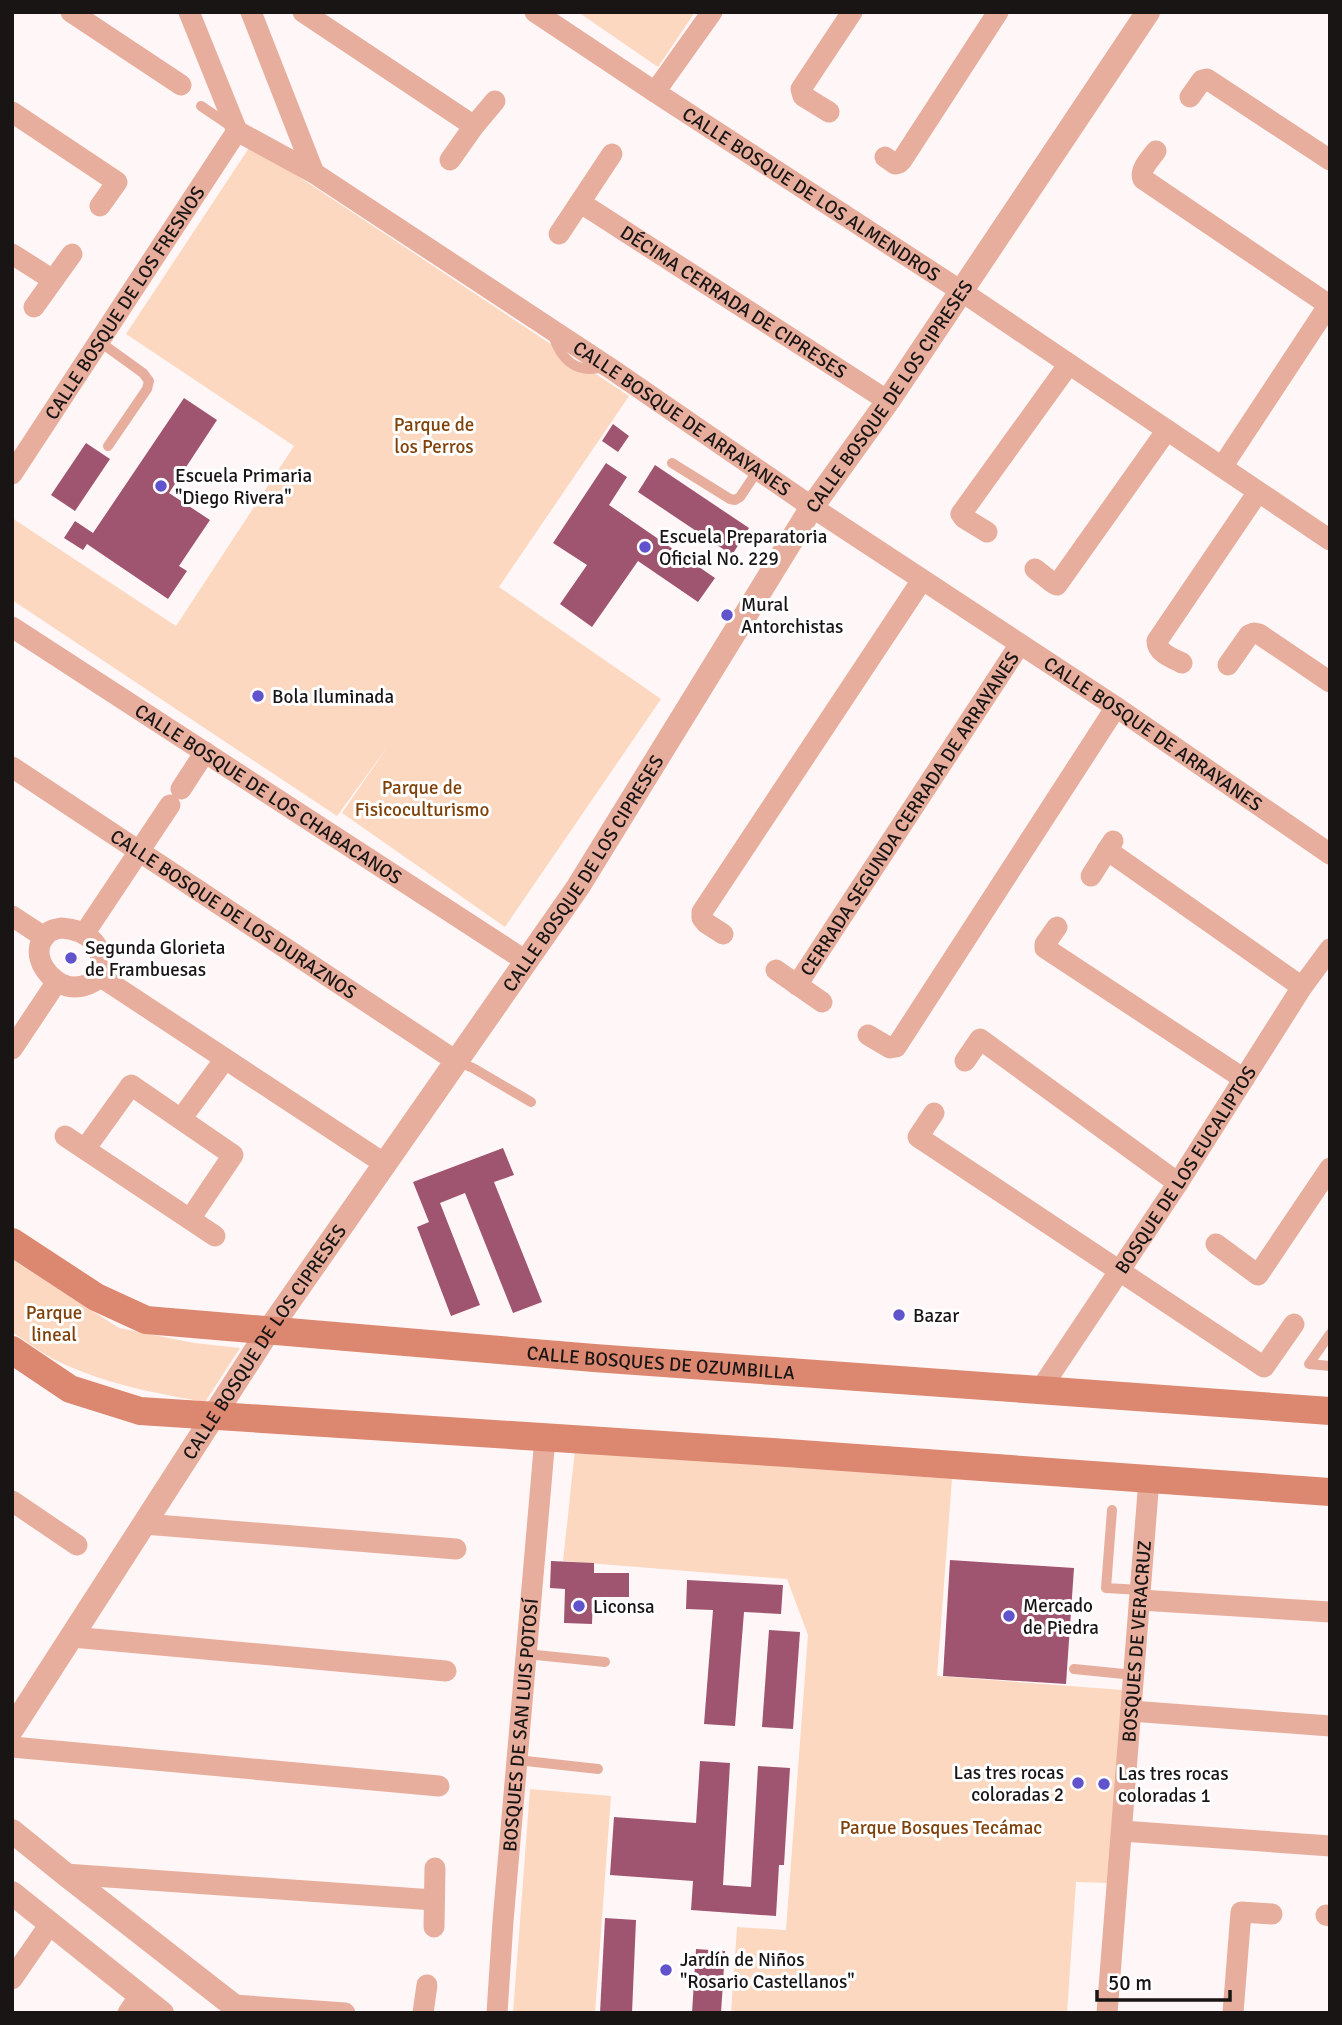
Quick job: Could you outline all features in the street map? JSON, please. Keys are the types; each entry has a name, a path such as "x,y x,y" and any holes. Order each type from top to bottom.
{"main road":[{"name":"CALLE BOSQUES DE OZUMBILLA","path":"12,1242 96,1297 146,1320 594,1358 1330,1411"},
{"path":"12,1350 70,1389 140,1411 1330,1492"}],"street":[{"path":"71,12 181,85"},
{"path":"189,12 237,131"},
{"path":"251,12 314,173"},
{"path":"303,12 474,126"},
{"name":"CALLE BOSQUE DE LOS ALMENDROS","path":"535,12 961,291 1330,540"},
{"path":"654,92 712,12"},
{"path":"829,112 803,96 801,89 852,12"},
{"path":"885,157 895,164 902,160 998,12"},
{"name":"CALLE BOSQUE DE LOS CIPRESES","path":"12,1729 269,1330 578,887 812,507 888,401 1148,12"},
{"path":"1190,97 1202,80 1207,79 1330,160"},
{"path":"450,160 495,101"},
{"path":"12,111 117,182 100,206"},
{"name":"CALLE BOSQUE DE ARRAYANES","path":"237,131 314,173 607,366 812,507 1116,707 1330,854"},
{"name":"CALLE BOSQUE DE LOS FRESNOS","path":"12,474 237,131"},
{"path":"1156,151 1142,171 1143,179 1329,304 1222,467"},
{"path":"559,234 612,154"},
{"name":"DÉCIMA CERRADA DE CIPRESES","path":"580,203 888,401"},
{"path":"12,254 53,280"},
{"path":"34,307 72,254"},
{"path":"987,532 961,514 1069,364"},
{"path":"1035,569 1057,584 1167,430"},
{"path":"1182,663 1160,650 1157,641 1258,492"},
{"path":"723,934 706,923 702,912 922,580"},
{"name":"CALLE BOSQUE DE LOS CHABACANOS","path":"12,627 526,961"},
{"path":"1228,666 1249,635 1254,633 1330,682"},
{"name":"CERRADA SEGUNDA CERRADA DE ARRAYANES","path":"797,985 1020,644"},
{"path":"868,1035 890,1048 896,1047 1116,707"},
{"path":"84,934 205,752"},
{"name":"CALLE BOSQUE DE LOS DURAZNOS","path":"12,768 456,1061"},
{"path":"1091,876 1110,846 1302,987"},
{"path":"12,916 44,937"},
{"path":"1057,927 1045,948 1244,1079"},
{"path":"61,928 76,929 84,934 99,951 103,964 101,977 88,985 73,988 56,982 40,960 40,942 48,932 61,928"},
{"name":"BOSQUE DE LOS EUCALIPTOS","path":"1040,1390 1178,1183 1302,987 1330,949"},
{"name":"CERRADA SEGUNDA CERRADA DE ARRAYANES","path":"776,970 822,1002"},
{"path":"101,977 384,1164"},
{"path":"12,1049 56,982"},
{"path":"965,1061 980,1039 1178,1183"},
{"path":"181,1119 225,1059"},
{"path":"85,1149 131,1085 233,1155 190,1219"},
{"path":"934,1113 918,1137 1264,1367 1294,1324"},
{"path":"65,1136 215,1236"},
{"path":"1216,1244 1258,1275 1330,1168"},
{"name":"BOSQUES DE SAN LUIS POTOSÍ","path":"497,2013 545,1438"},
{"name":"BOSQUES DE VERACRUZ","path":"1107,2013 1149,1479"},
{"path":"12,1501 77,1545"},
{"path":"144,1524 456,1549"},
{"path":"1140,1595 1330,1612"},
{"path":"72,1637 446,1671"},
{"path":"1131,1711 1330,1726"},
{"path":"12,1747 439,1786"},
{"path":"12,1831 239,2009 345,2013"},
{"path":"1122,1831 1330,1846"},
{"path":"434,1927 435,1868"},
{"path":"65,1874 434,1900"},
{"path":"12,1894 50,1924 134,2004 162,2013"},
{"path":"1233,2013 1241,1912 1272,1914"},
{"path":"12,1979 50,1924"},
{"path":"423,2013 427,1984"}],"lane":[{"path":"201,106 237,131"},
{"path":"100,342 143,373 149,381 148,389 108,446"},
{"path":"672,463 735,500 740,497 758,470"},
{"path":"456,1061 531,1102"},
{"path":"1330,1334 1309,1364 1330,1366"},
{"path":"1111,1510 1107,1588 1140,1595"},
{"path":"526,1654 605,1662"},
{"path":"1073,1669 1134,1675"},
{"path":"517,1760 598,1769"}],"green space":[{"path":"578,12 695,12 658,67"},
{"name":"Parque de los Perros","path":"251,145 629,396 499,587 661,699 505,927 342,813 388,746 337,816 12,600 12,518 176,626 294,446 126,334"},
{"name":"Parque lineal","path":"12,1259 119,1328 194,1343 240,1348 205,1402 90,1375 48,1356 12,1332"},
{"name":"Parque Bosques Tecámac","path":"575,1450 952,1479 937,1676 1123,1690 1110,1883 1076,1882 1067,2013 731,2013 737,1927 786,1930 808,1635 787,1579 563,1561"},
{"path":"530,1789 611,1796 595,2013 513,2013"}],"building":[{"path":"184,398 217,420 169,493 210,520 179,566 187,571 168,599 87,544 83,550 64,538 75,521 93,533"},
{"path":"613,424 629,436 618,452 602,441"},
{"path":"86,443 110,459 75,511 51,495"},
{"path":"606,463 627,477 609,505 715,578 698,602 638,561 592,627 560,604 587,565 553,543"},
{"path":"655,465 749,528 732,555 638,492"},
{"path":"503,1148 514,1175 494,1182 542,1302 513,1313 465,1193 440,1203 480,1305 451,1316 417,1227 429,1222 413,1182"},
{"name":"Mercado de Piedra","path":"950,1560 1074,1568 1066,1684 943,1676"},
{"name":"Liconsa","path":"551,1561 594,1563 594,1573 629,1573 629,1597 593,1597 592,1624 564,1623 565,1589 550,1588"},
{"path":"687,1580 783,1585 781,1614 744,1612 735,1726 704,1724 713,1610 686,1609"},
{"path":"769,1630 800,1632 793,1729 762,1727"},
{"path":"700,1761 730,1763 723,1885 751,1887 758,1766 790,1768 784,1865 779,1865 776,1916 691,1910 693,1881 610,1875 614,1817 696,1823"},
{"path":"605,1918 636,1920 632,2013 600,2013"},
{"path":"696,1949 725,1951 721,2013 692,2013"}],"place":[{"name":"Escuela Primaria \"Diego Rivera\"","path":"161,486"},
{"name":"Escuela Preparatoria Oficial No. 229","path":"645,547"},
{"name":"Mural Antorchistas","path":"727,615"},
{"name":"Bola Iluminada","path":"258,696"},
{"name":"Segunda Glorieta de Frambuesas","path":"71,958"},
{"name":"Bazar","path":"899,1315"},
{"name":"Liconsa","path":"579,1606"},
{"name":"Mercado de Piedra","path":"1009,1616"},
{"name":"Las tres rocas coloradas 2","path":"1078,1783"},
{"name":"Las tres rocas coloradas 1","path":"1104,1784"},
{"name":"Jardín de Niños \"Rosario Castellanos\"","path":"666,1970"}],"park label":[{"name":"Parque de Fisicoculturismo","path":"422,798"}]}
